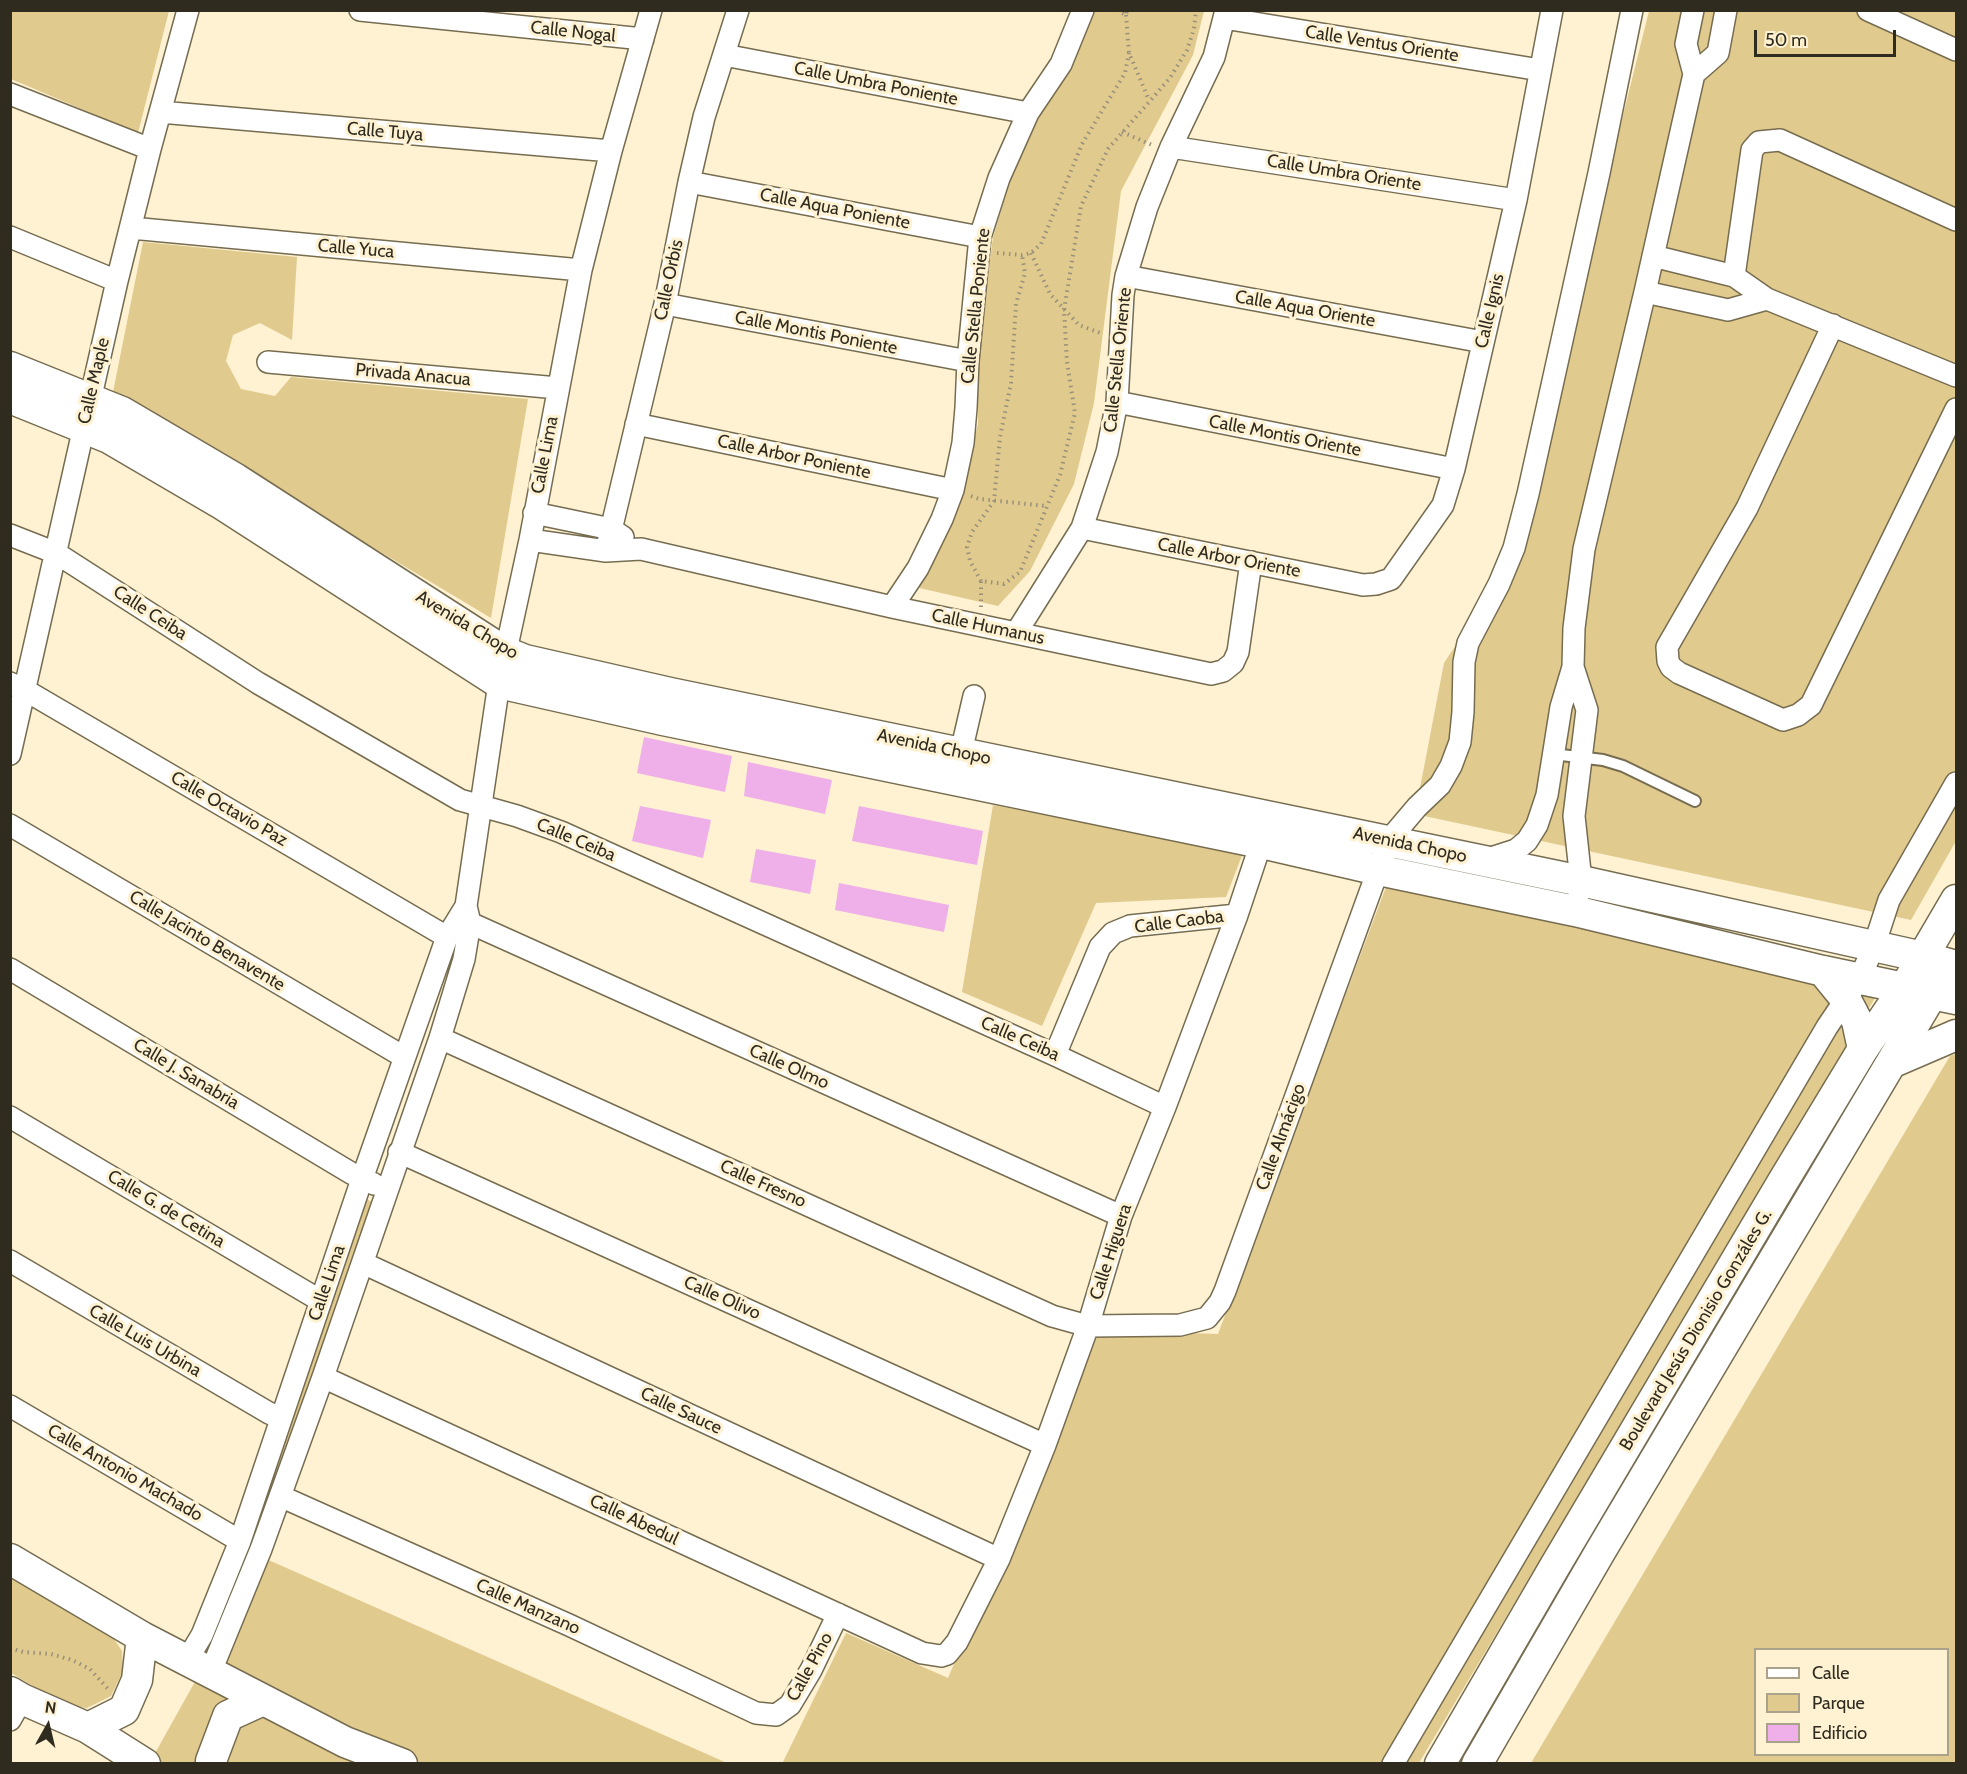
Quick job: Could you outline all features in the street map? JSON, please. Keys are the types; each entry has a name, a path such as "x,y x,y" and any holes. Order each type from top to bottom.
{"street":[{"name":"Calle Maple","path":"10,754 18,687 56,553 117,281 188,10"},
{"name":"Calle Nogal","path":"360,10 643,39"},
{"name":"Calle Lima","path":"199,1666 202,1635 240,1541 404,1057 460,921 499,683 530,540 581,270 611,151 651,10"},
{"name":"Calle Orbis","path":"606,551 664,304 704,117 738,10"},
{"name":"Calle Stella Poniente","path":"892,607 918,568 942,519 952,490 963,443 968,361 980,244 999,178 1028,113 1061,64 1083,10"},
{"name":"Calle Ignis","path":"1376,584 1391,579 1443,505 1454,469 1516,200 1552,10"},
{"path":"1389,840 1417,807 1440,785 1451,766 1460,742 1468,643 1514,548 1596,185 1632,10"},
{"path":"1484,861 1515,850 1527,841 1537,825 1547,795 1561,707 1573,667 1574,628 1584,549 1694,74 1686,44 1693,10"},
{"path":"1694,74 1718,53 1726,10"},
{"path":"1868,10 1956,50"},
{"name":"Calle Ventus Oriente","path":"1225,14 1540,70"},
{"name":"Calle Stella Oriente","path":"1017,633 1082,528 1107,453 1117,402 1126,276 1147,207 1171,147 1214,57 1225,14"},
{"name":"Calle Umbra Poniente","path":"724,55 1028,113"},
{"path":"10,94 150,149"},
{"name":"Calle Tuya","path":"160,112 611,151"},
{"path":"1734,276 1752,150 1759,142 1780,140 1956,220"},
{"name":"Calle Umbra Oriente","path":"1171,147 1516,200"},
{"name":"Calle Aqua Poniente","path":"689,182 980,244"},
{"name":"Calle Yuca","path":"131,228 581,270"},
{"path":"10,237 117,281"},
{"path":"1653,256 1734,276 1767,299 1956,376"},
{"name":"Calle Aqua Oriente","path":"1126,276 1483,342"},
{"path":"1645,292 1728,310 1767,299"},
{"name":"Calle Montis Poniente","path":"664,304 968,361"},
{"path":"1833,325 1746,508 1667,647 1668,661 1671,667 1679,673 1783,720 1798,715 1811,705 1956,409"},
{"name":"Privada Anacua","path":"268,362 558,388"},
{"name":"Avenida Chopo","path":"10,367 87,413 109,438 220,503 499,683 663,720 958,766 1389,840 1946,960"},
{"name":"Avenida Chopo","path":"10,398 87,413 122,412 236,479 505,652 525,660 670,693 1261,843 1575,911 1823,971 1853,988 1931,994"},
{"name":"Calle Montis Oriente","path":"1117,402 1454,469"},
{"name":"Calle Arbor Poniente","path":"636,424 952,490"},
{"name":"Calle Humanus","path":"534,513 611,529 641,549"},
{"name":"Calle Arbor Oriente","path":"1082,528 1363,585 1376,584"},
{"name":"Calle Ceiba","path":"10,535 56,553 258,682 452,796 561,832 1055,1054 1165,1107"},
{"name":"Calle Humanus","path":"530,540 606,551 641,549 892,607 1211,674 1223,671 1233,663 1238,652 1251,562"},
{"path":"1573,667 1587,710 1574,816 1581,881 1575,911"},
{"name":"Calle Octavio Paz","path":"18,687 460,921"},
{"path":"958,766 974,696"},
{"path":"1393,1764 1853,988 1874,946 1889,900 1956,783"},
{"name":"Calle Jacinto Benavente","path":"10,825 404,1057"},
{"name":"Calle Almácigo","path":"1088,1326 1194,1322 1207,1318 1220,1302 1389,840"},
{"name":"Calle Higuera","path":"947,1654 957,1642 999,1559 1045,1445 1088,1326 1121,1216 1165,1107 1237,915 1261,843"},
{"name":"Boulevard Jesús Dionisio Gonzáles G.","path":"1477,1764 1931,994 1946,960 1956,900"},
{"name":"Calle Caoba","path":"1055,1054 1100,947 1113,933 1130,926 1237,915"},
{"name":"Calle Lima","path":"199,1666 261,1549 363,1263 399,1152 440,1038 464,959 460,921"},
{"name":"Calle Olmo","path":"460,921 1121,1216"},
{"name":"Calle J. Sanabria","path":"10,969 362,1179 387,1189"},
{"path":"1853,988 1863,1049"},
{"name":"Boulevard Jesús Dionisio Gonzáles G.","path":"1440,1764 1863,1049 1931,994"},
{"path":"1891,1063 1956,1035"},
{"name":"Calle Fresno","path":"440,1038 1052,1317 1088,1326"},
{"name":"Calle G. de Cetina","path":"10,1117 321,1301"},
{"name":"Calle Olivo","path":"399,1152 1045,1445"},
{"name":"Calle Luis Urbina","path":"10,1261 281,1418"},
{"name":"Calle Sauce","path":"363,1263 999,1559"},
{"name":"Calle Abedul","path":"323,1377 922,1653 941,1656 947,1654"},
{"name":"Calle Antonio Machado","path":"10,1406 240,1541"},
{"name":"Calle Manzano","path":"280,1496 568,1625 741,1707 756,1713 776,1714"},
{"path":"10,1559 142,1637 345,1742 402,1764"},
{"name":"Calle Pino","path":"776,1714 790,1705 797,1695 812,1670 838,1614"},
{"path":"88,1728 124,1710 137,1680 142,1637"},
{"path":"212,1764 211,1761 228,1716 263,1700"},
{"path":"14,1704 88,1728 136,1762"}],"lane":[{"path":"1553,754 1603,760 1623,766 1695,801"}],"path":[{"path":"1117,10 1127,13 1130,53 1149,100"},
{"path":"981,580 1004,584 1020,572 1060,475 1076,413 1067,362 1064,310 1081,206 1108,149 1170,78 1187,50 1194,29 1196,10"},
{"path":"980,244 1022,255 1031,253 1041,244 1082,144 1125,73 1130,53"},
{"path":"1122,132 1152,145 1171,147"},
{"path":"1031,253 1050,294 1079,325 1120,338"},
{"path":"981,626 981,580 970,561 967,547 972,532 994,501 1000,437 1011,383 1016,304 1025,273 1022,255"},
{"path":"952,490 979,499 1047,506"},
{"path":"10,1648 23,1652 51,1654 72,1660 90,1669 124,1710"}],"green space":[{"path":"11,11 169,11 138,133 11,79"},
{"path":"1090,11 1204,11 1193,55 1121,191 1094,403 1074,484 1030,571 998,606 915,587 960,496 978,424 977,355 993,237 1016,162 1034,124 1069,64"},
{"path":"1649,11 1956,11 1956,841 1911,920 1415,814 1444,663 1512,561"},
{"path":"143,242 297,257 292,340 260,323 233,335 226,361 241,389 275,396 291,377 528,399 491,618 113,392"},
{"path":"993,805 1243,853 1226,897 1096,903 1042,1026 962,992"},
{"path":"1389,879 1881,988 1419,1763 782,1764 846,1633 948,1678 1097,1330 1218,1334"},
{"path":"1956,1054 1956,1763 1531,1763 1950,1056"},
{"path":"366,1199 373,1202 258,1542 248,1539"},
{"path":"264,1558 727,1763 149,1764"},
{"path":"10,1573 112,1636 122,1651 123,1671 111,1696 87,1708 67,1706 11,1673"}],"building":[{"path":"644,737 732,756 725,792 637,773"},
{"path":"748,762 832,780 825,814 744,796"},
{"path":"640,806 711,820 703,858 632,841"},
{"path":"859,806 983,831 977,865 852,841"},
{"path":"756,849 816,860 810,894 750,882"},
{"path":"839,883 949,905 944,932 835,910"}]}
